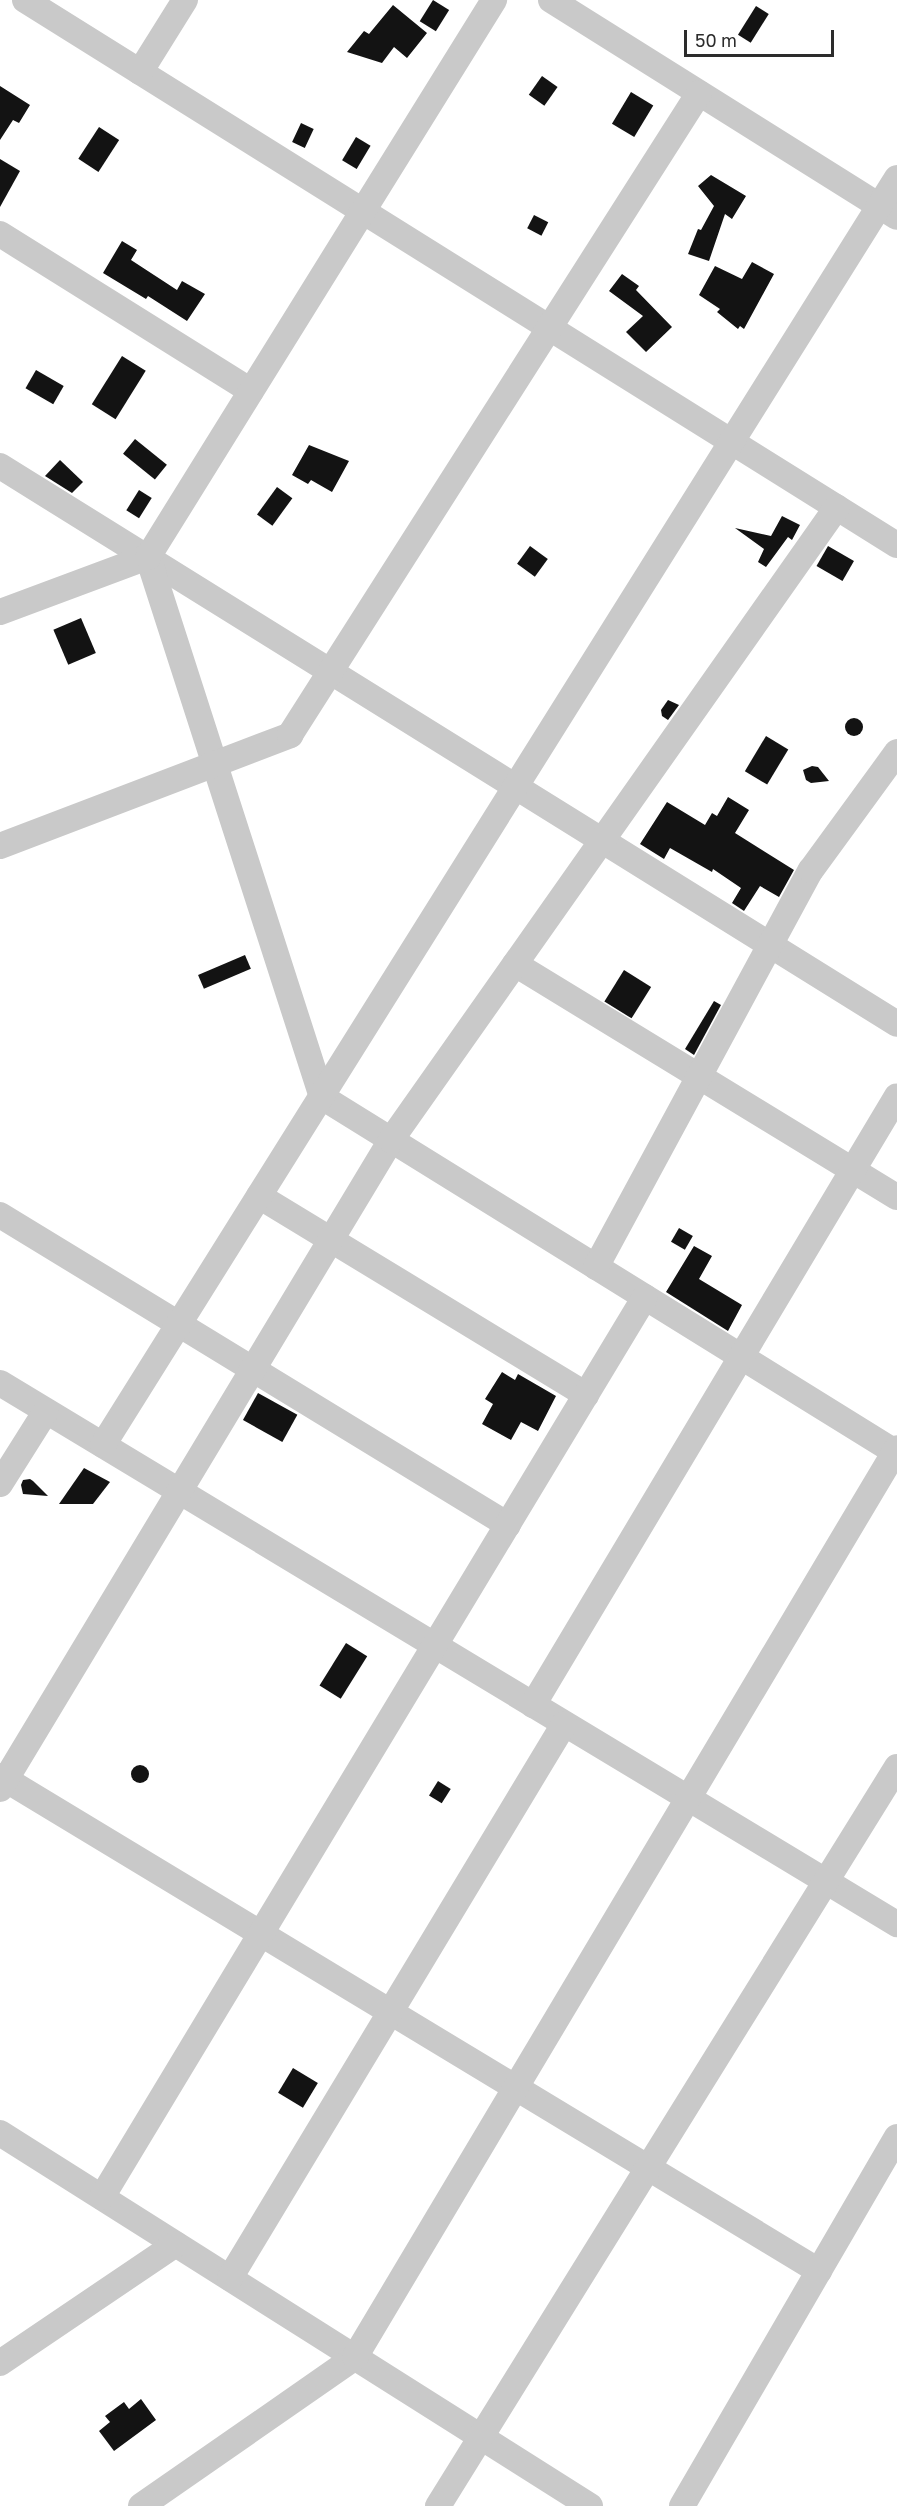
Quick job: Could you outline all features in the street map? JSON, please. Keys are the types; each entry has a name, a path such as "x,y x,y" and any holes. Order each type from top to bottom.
{"street":[{"path":"25,0 897,545"},
{"path":"140,72 185,0"},
{"path":"0,612 148,558 494,0"},
{"path":"551,0 888,211"},
{"path":"0,846 290,735 699,93"},
{"path":"103,1445 732,442 888,211 897,178"},
{"path":"0,234 251,391"},
{"path":"0,465 897,1024"},
{"path":"819,2271 261,1933 2,1781 391,1140 837,507"},
{"path":"141,2506 355,2357 896,1450 741,1357 322,1096 148,558"},
{"path":"596,1267 811,870 897,752"},
{"path":"515,964 897,1197"},
{"path":"533,1705 897,1096"},
{"path":"259,1196 586,1395"},
{"path":"0,1215 508,1525"},
{"path":"102,2197 645,1297"},
{"path":"0,1383 897,1924"},
{"path":"0,1484 46,1411"},
{"path":"230,2278 564,1724"},
{"path":"438,2506 897,1767"},
{"path":"0,2133 590,2506"},
{"path":"682,2506 897,2137"},
{"path":"0,2363 176,2244"}],"building":[{"path":"433,0 449,10 436,31 420,21"},
{"path":"393,5 427,33 407,58 394,47 382,63 347,52 364,31 369,34"},
{"path":"756,6 769,14 751,43 738,35"},
{"path":"542,76 558,87 544,106 529,95"},
{"path":"0,86 30,105 19,123 13,120 0,140"},
{"path":"631,92 653,105 634,137 612,124"},
{"path":"301,123 314,129 305,148 292,142"},
{"path":"99,127 119,140 98,172 78,159"},
{"path":"356,137 371,146 357,169 342,160"},
{"path":"0,159 20,171 0,207"},
{"path":"711,175 746,196 732,219 725,214 709,261 688,254 698,229 701,230 714,206 698,186"},
{"path":"534,215 548,222 541,236 527,228"},
{"path":"122,241 137,250 131,260 177,290 182,281 205,294 187,321 148,296 146,299 103,273"},
{"path":"752,262 774,274 744,329 740,326 738,329 717,312 720,309 699,295 715,266 742,279"},
{"path":"622,274 639,286 636,290 672,327 646,352 626,332 643,316 609,291"},
{"path":"122,356 146,371 116,419 92,404"},
{"path":"36,370 64,386 53,404 26,388"},
{"path":"135,439 167,465 155,480 123,454"},
{"path":"309,445 349,461 332,492 311,480 308,484 292,475"},
{"path":"60,460 83,482 72,493 45,476"},
{"path":"277,487 292,498 272,526 257,515"},
{"path":"139,490 152,498 139,518 126,510"},
{"path":"782,516 800,525 792,540 788,537 766,567 758,562 764,549 735,528 771,536"},
{"path":"530,546 548,559 535,577 517,564"},
{"path":"828,546 854,561 842,581 816,566"},
{"path":"81,618 96,653 68,665 53,630"},
{"path":"668,700 679,705 668,720 662,716 661,710"},
{"path":"854,718 862,723 863,727 858,735 854,736 846,731 845,727 850,719"},
{"path":"766,736 788,749 767,785 745,771"},
{"path":"812,766 818,767 829,781 811,783 806,780 803,770"},
{"path":"728,797 749,810 735,833 794,870 779,897 760,886 744,911 732,903 741,888 713,869 712,872 670,848 664,859 640,844 667,802 705,825 712,813 717,816"},
{"path":"245,955 251,969 204,989 198,975"},
{"path":"624,970 651,987 632,1018 604,1001"},
{"path":"714,1001 721,1005 694,1055 685,1049"},
{"path":"679,1228 693,1236 685,1250 671,1242"},
{"path":"694,1246 712,1256 699,1279 742,1305 728,1331 666,1292"},
{"path":"502,1372 515,1380 518,1374 556,1396 538,1431 521,1422 511,1440 482,1424 493,1404 485,1399"},
{"path":"258,1393 297,1415 282,1442 243,1420"},
{"path":"84,1468 110,1482 93,1504 59,1504"},
{"path":"30,1479 48,1496 23,1494 21,1485 23,1480"},
{"path":"346,1643 367,1656 341,1699 320,1685"},
{"path":"140,1765 146,1768 149,1774 146,1780 140,1783 134,1780 131,1774 134,1768"},
{"path":"438,1781 451,1789 442,1803 429,1795"},
{"path":"293,2068 318,2083 303,2108 278,2093"},
{"path":"141,2399 156,2420 114,2451 99,2431 110,2422 105,2416 124,2402 129,2409"}]}
